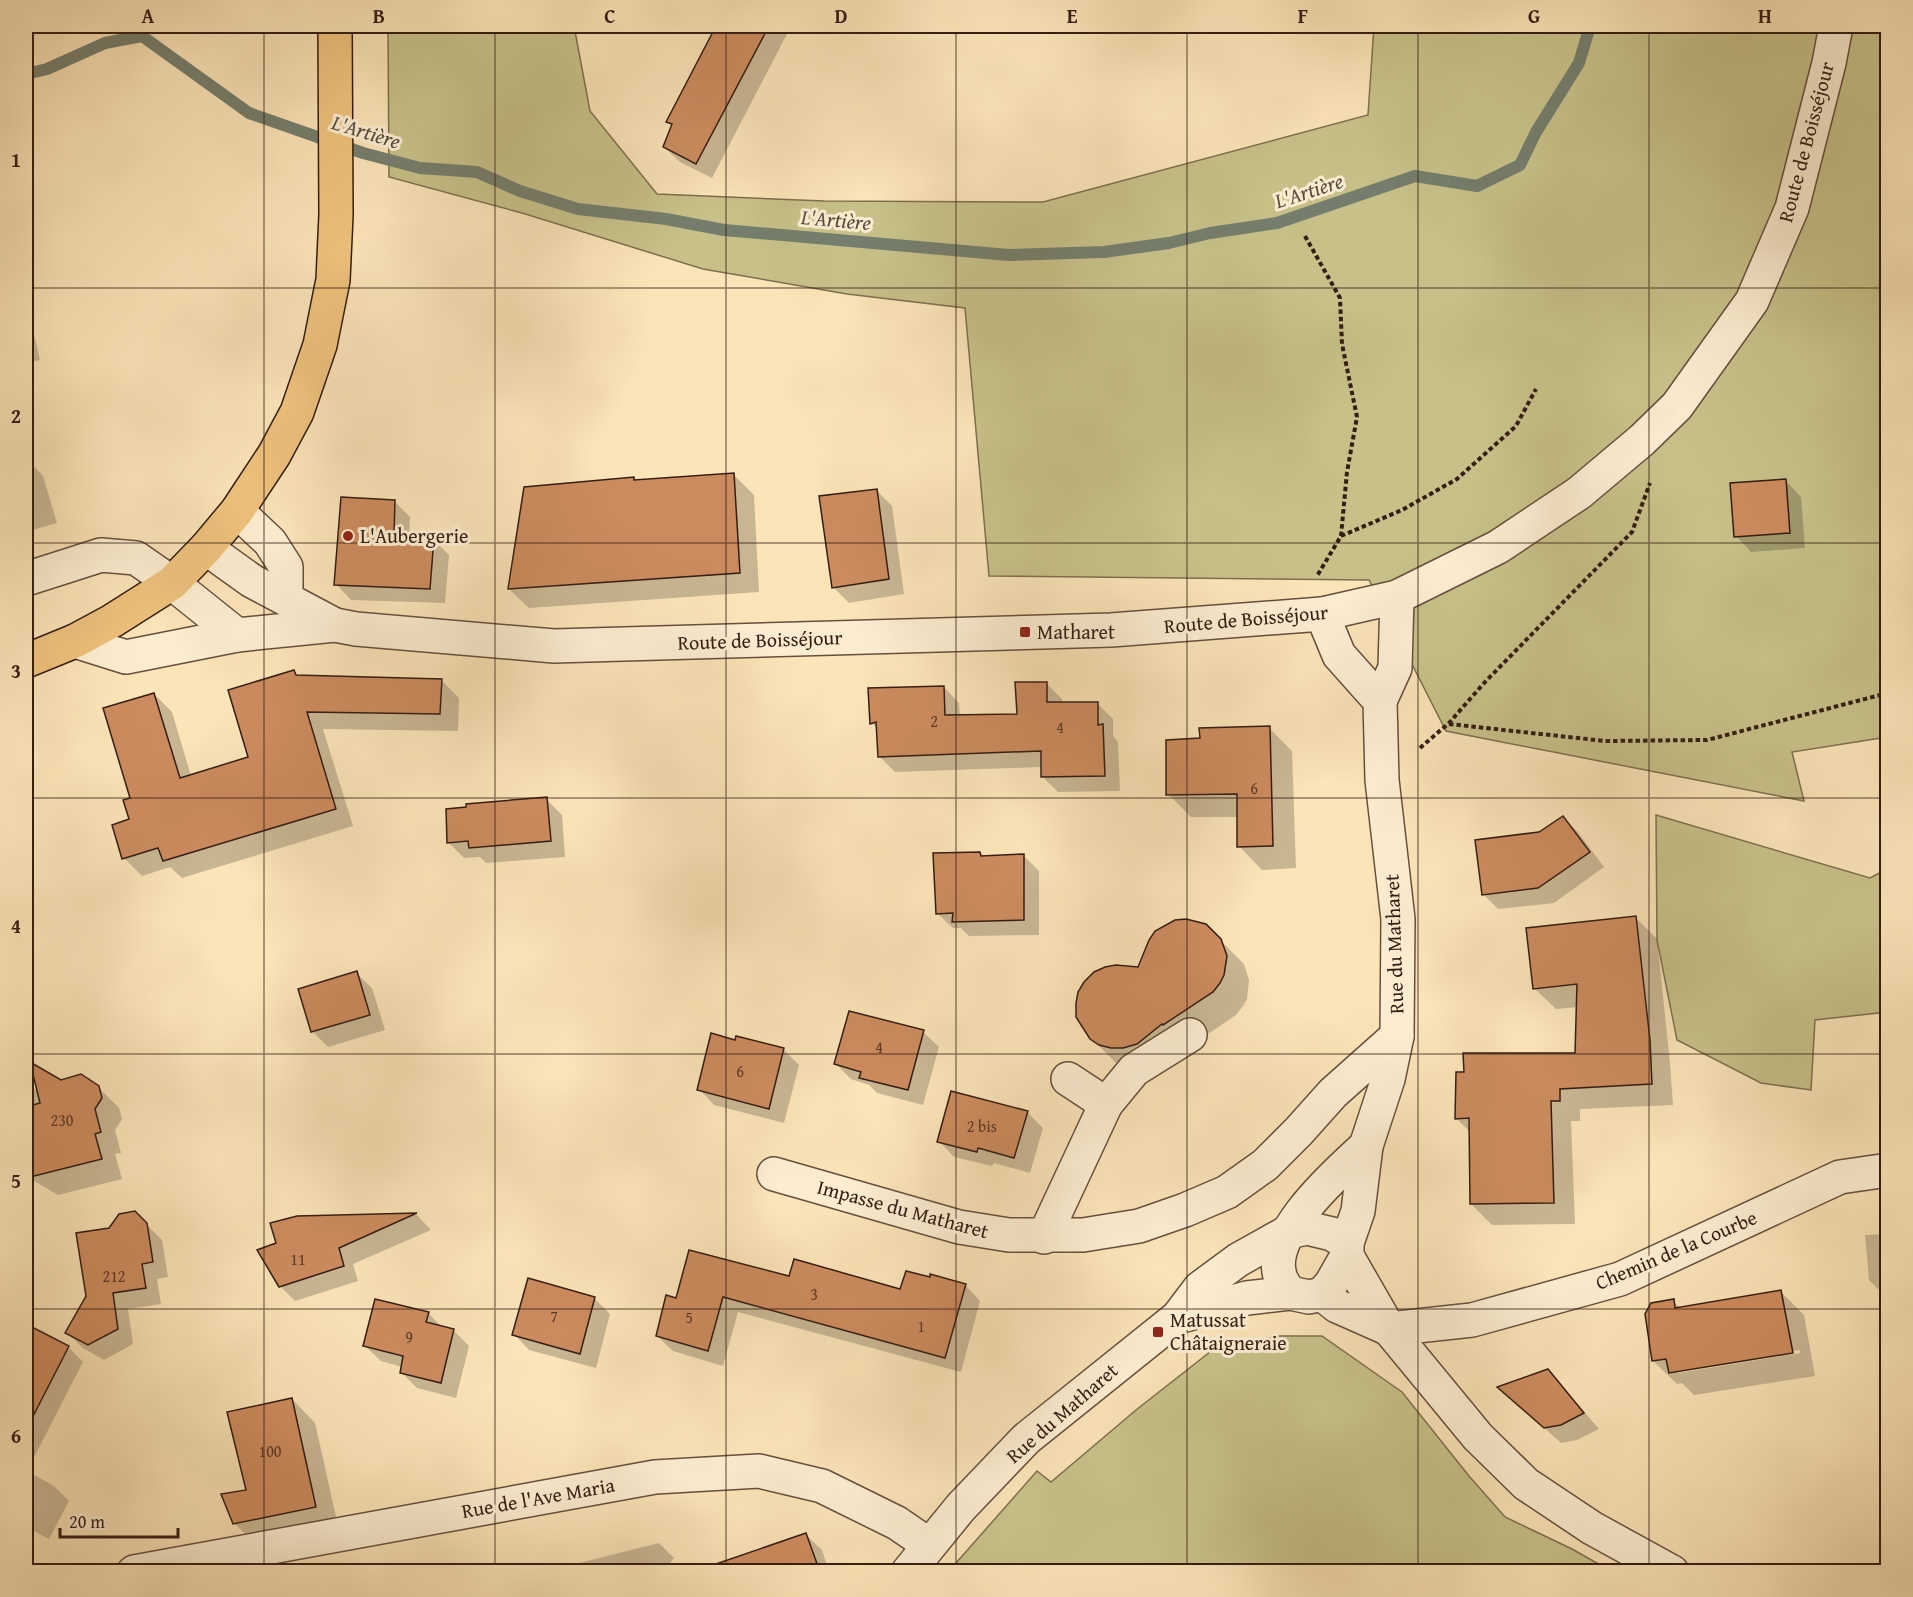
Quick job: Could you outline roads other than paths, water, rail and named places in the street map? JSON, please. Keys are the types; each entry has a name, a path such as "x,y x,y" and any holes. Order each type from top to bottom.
{"main road":[{"path":"26,661 75,641 112,621 172,583 237,511 274,455 297,412 320,345 333,280 336,214 335,26"}],"street":[{"name":"Route de Boisséjour","path":"206,548 243,575 335,625 356,630 554,646 1111,630 1323,614 1397,597 1498,547 1579,493 1642,440 1677,406 1752,301 1792,208 1829,63 1836,26"},
{"path":"237,511 270,543 286,567 286,598"},
{"path":"26,579 101,555 136,558 172,583 237,635"},
{"name":"Rue du Matharet","path":"1178,1317 1247,1298 1290,1293 1309,1297 1322,1294 1347,1249 1358,1211 1365,1146 1388,1079 1397,1036 1398,920 1382,780 1380,701 1395,669 1397,597"},
{"path":"1323,614 1339,655 1380,701"},
{"name":"Route de Boisséjour","path":"75,641 126,657 237,635 335,625"},
{"path":"1044,1237 1106,1104 1134,1070 1190,1035"},
{"name":"Impasse du Matharet","path":"774,1174 959,1227 1010,1235 1044,1237 1083,1235 1138,1226 1185,1210 1227,1192 1265,1164 1333,1093 1397,1036"},
{"path":"1068,1079 1106,1104"},
{"name":"Rue du Matharet","path":"1290,1293 1281,1280 1280,1269 1280,1257 1288,1232 1314,1194 1365,1146"},
{"name":"Chemin de la Courbe","path":"1389,1329 1472,1320 1620,1279 1840,1177 1887,1170"},
{"name":"Rue du Matharet","path":"908,1572 928,1545 1026,1439 1178,1317 1200,1288 1238,1260 1288,1232 1307,1228 1319,1230 1347,1249"},
{"path":"1347,1249 1389,1329 1478,1437 1526,1484 1592,1528 1672,1572"},
{"path":"1322,1294 1337,1306 1389,1329"},
{"name":"Rue de l'Ave Maria","path":"134,1572 655,1477 759,1471 822,1486 897,1523 928,1545"}],"waterway":[{"name":"L'Artière","path":"26,74 47,69 105,43 142,36 249,113 363,153 420,168 477,172 520,191 578,209 666,219 724,230 1009,255 1104,252 1169,243 1210,233 1277,223 1415,176 1477,186 1520,165 1536,132 1579,63 1590,26"}],"place":[{"name":"L'Aubergerie","path":"348,536"},
{"name":"Matharet","path":"1025,632"},
{"name":"Matussat Châtaigneraie","path":"1158,1332"}]}
